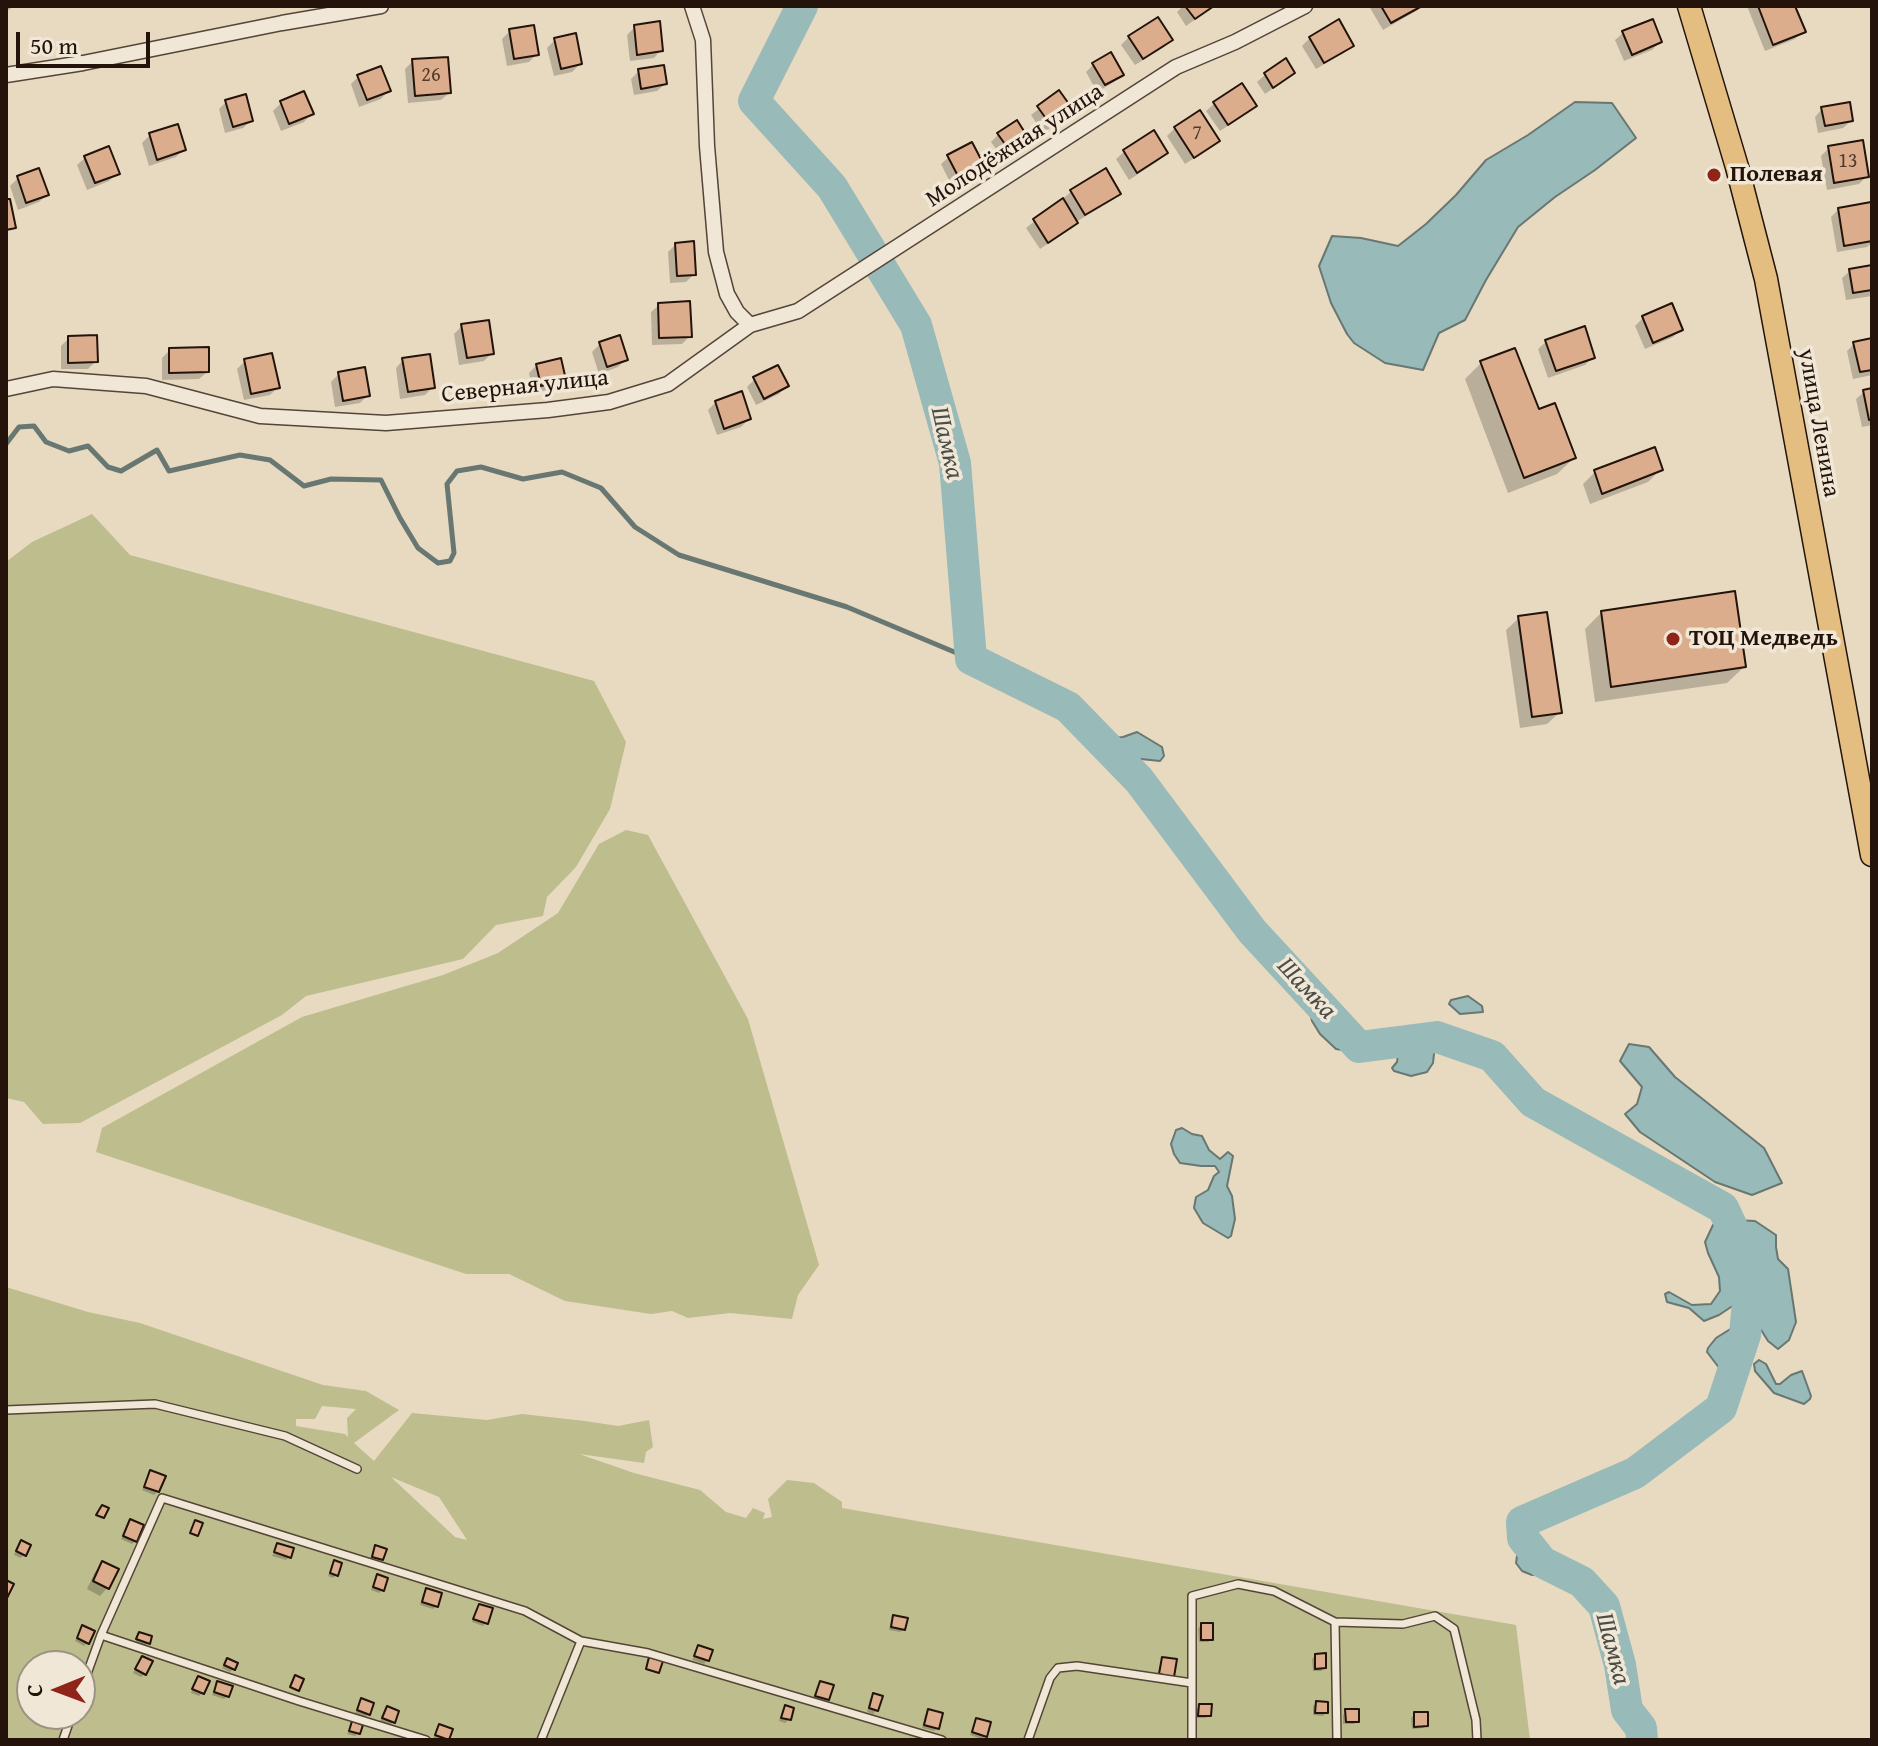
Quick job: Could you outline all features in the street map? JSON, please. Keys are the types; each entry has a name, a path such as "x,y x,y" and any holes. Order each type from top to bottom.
{"main road":[{"name":"улица Ленина","path":"1689,6 1737,167 1766,279 1872,855"}],"street":[{"path":"6,75 381,6"},
{"path":"692,6 703,40 707,146 716,252 727,294 737,312 750,325"},
{"name":"Молодёжная улица","path":"750,325 798,311 1176,67 1235,42 1305,6"},
{"name":"Северная улица","path":"6,389 53,379 146,386 260,416 323,421 386,423 548,410 609,402 668,384 750,325"}],"lane":[{"path":"6,1410 155,1404 285,1436 357,1469"},
{"path":"96,1650 162,1498 525,1611 581,1641 648,1653 942,1740"},
{"path":"1192,1740 1192,1596 1238,1584 1274,1591 1335,1622 1403,1624 1435,1616 1454,1629 1476,1720 1477,1740"},
{"path":"1335,1622 1337,1740"},
{"path":"101,1635 426,1740"},
{"path":"541,1740 581,1641"},
{"path":"1028,1740 1050,1678 1058,1668 1077,1666 1192,1683"}],"green space":[{"path":"92,514 130,555 594,681 626,742 610,809 576,867 547,897 543,916 496,925 463,959 306,996 282,1015 80,1123 43,1124 24,1102 6,1098 6,562 32,542"},
{"path":"626,830 648,835 748,1019 819,1265 798,1295 792,1319 730,1313 688,1318 672,1311 651,1314 565,1301 509,1274 466,1274 96,1152 102,1128 302,1017 443,975 498,953 558,913 599,844"},
{"path":"6,1287 88,1312 140,1323 323,1385 366,1391 399,1410 354,1443 374,1461 412,1413 487,1420 522,1414 618,1426 649,1420 653,1447 646,1452 644,1463 579,1454 634,1473 700,1490 726,1512 746,1518 753,1508 765,1513 763,1519 772,1517 768,1499 787,1480 814,1483 842,1502 842,1508 1516,1625 1530,1740 6,1740","holes":["322,1406 356,1409 347,1418 348,1437 296,1426 296,1419 315,1419","391,1477 439,1497 467,1540 455,1537"]}],"water":[{"path":"1575,102 1612,103 1636,138 1518,227 1465,320 1439,333 1423,370 1385,363 1354,343 1331,303 1319,266 1332,236 1398,246 1456,195 1486,160"},
{"path":"1137,732 1162,747 1164,756 1160,761 1131,758 1117,746 1101,752 1095,743 1105,738"},
{"path":"1468,996 1482,1006 1483,1012 1460,1014 1449,1004 1451,1000"},
{"path":"1313,1002 1320,1002 1330,1016 1334,1031 1352,1048 1349,1051 1336,1049 1320,1034 1312,1021 1309,1007"},
{"path":"1629,1044 1649,1047 1675,1077 1764,1148 1782,1183 1752,1195 1715,1182 1640,1132 1625,1114 1637,1104 1642,1087 1620,1061"},
{"path":"1435,1045 1433,1063 1427,1072 1411,1076 1392,1068 1398,1054 1416,1054"},
{"path":"1182,1128 1202,1136 1209,1150 1220,1159 1228,1152 1233,1156 1227,1186 1232,1196 1235,1219 1228,1238 1203,1223 1194,1208 1196,1197 1208,1190 1219,1172 1215,1166 1180,1163 1171,1144 1176,1130"},
{"path":"1735,1220 1755,1221 1776,1235 1778,1259 1788,1269 1796,1322 1789,1340 1778,1349 1768,1341 1742,1303 1704,1321 1689,1308 1667,1302 1665,1294 1669,1292 1692,1305 1711,1304 1720,1291 1719,1277 1705,1242 1713,1225"},
{"path":"1736,1328 1739,1352 1747,1360 1741,1373 1734,1374 1720,1369 1707,1352 1716,1338"},
{"path":"1759,1360 1766,1364 1776,1384 1802,1371 1810,1399 1804,1404 1774,1393 1755,1371 1754,1364"},
{"path":"1527,1550 1542,1565 1550,1566 1562,1558 1576,1564 1586,1578 1585,1582 1564,1573 1532,1575 1522,1571 1516,1563 1517,1556"}],"building":[{"path":"1185,6 1214,6 1195,19"},
{"path":"1381,6 1422,6 1391,23"},
{"path":"1758,6 1795,6 1806,32 1773,45"},
{"path":"1158,17 1173,40 1143,59 1128,36"},
{"path":"1339,19 1354,46 1324,63 1309,37"},
{"path":"1653,19 1662,42 1632,55 1622,31"},
{"path":"660,21 663,51 637,55 634,25"},
{"path":"534,25 539,55 514,59 509,29"},
{"path":"576,33 582,64 561,69 554,38"},
{"path":"1111,52 1124,75 1105,85 1092,63"},
{"path":"448,57 451,93 415,96 412,59"},
{"path":"1286,58 1295,73 1273,88 1264,73"},
{"path":"664,65 667,84 641,89 638,69"},
{"path":"381,66 391,91 367,100 357,75"},
{"path":"1242,83 1257,106 1228,125 1213,102"},
{"path":"1059,90 1074,111 1052,127 1037,106"},
{"path":"304,91 314,114 289,124 280,101"},
{"path":"246,94 253,121 233,127 225,100"},
{"path":"1850,102 1853,121 1825,126 1821,107"},
{"path":"1200,110 1220,141 1194,158 1174,127"},
{"path":"1017,120 1029,139 1010,151 997,133"},
{"path":"178,124 186,150 157,160 149,133"},
{"path":"1154,130 1168,153 1137,173 1123,150"},
{"path":"1863,140 1869,177 1834,183 1828,146"},
{"path":"972,142 984,165 959,178 947,155"},
{"path":"109,146 120,174 95,183 84,156"},
{"path":"39,168 49,195 26,203 17,176"},
{"path":"1106,168 1121,194 1085,215 1070,190"},
{"path":"1063,198 1078,223 1048,243 1033,219"},
{"path":"6,199 10,199 16,228 6,230"},
{"path":"1871,202 1872,241 1844,246 1838,208"},
{"path":"694,241 696,275 677,276 675,243"},
{"path":"1872,265 1872,290 1853,293 1849,269"},
{"path":"690,301 692,337 659,338 658,303"},
{"path":"1672,303 1683,330 1653,343 1642,316"},
{"path":"489,320 494,354 467,358 461,324"},
{"path":"1585,326 1595,358 1556,371 1545,340"},
{"path":"97,335 98,362 68,363 68,336"},
{"path":"620,335 628,360 607,367 599,342"},
{"path":"1872,338 1872,370 1860,372 1853,342"},
{"path":"209,347 209,372 169,373 169,348"},
{"path":"1515,348 1539,409 1555,403 1576,458 1524,478 1480,361"},
{"path":"272,353 280,388 251,394 244,359"},
{"path":"430,354 435,388 408,392 402,358"},
{"path":"561,358 566,380 541,386 536,364"},
{"path":"778,365 789,386 764,399 753,377"},
{"path":"365,367 370,396 343,401 338,372"},
{"path":"1872,388 1872,419 1869,420 1863,390"},
{"path":"742,391 751,419 724,429 715,401"},
{"path":"1655,447 1663,470 1602,494 1594,470"},
{"name":"ТОЦ Медведь","path":"1735,591 1746,667 1611,687 1601,611"},
{"path":"1547,612 1562,713 1532,717 1518,616"},
{"path":"150,1470 166,1476 159,1492 144,1487"},
{"path":"102,1505 109,1508 104,1518 96,1515"},
{"path":"130,1519 144,1525 137,1542 123,1536"},
{"path":"195,1520 203,1523 198,1536 190,1533"},
{"path":"21,1540 31,1545 26,1556 16,1551"},
{"path":"277,1543 294,1548 291,1558 274,1552"},
{"path":"375,1545 387,1549 383,1560 372,1557"},
{"path":"334,1560 342,1563 338,1576 330,1573"},
{"path":"102,1561 119,1569 109,1589 93,1581"},
{"path":"377,1574 388,1578 384,1591 373,1587"},
{"path":"6,1580 14,1584 6,1600"},
{"path":"426,1588 442,1593 438,1607 422,1602"},
{"path":"479,1604 493,1608 488,1624 473,1619"},
{"path":"893,1615 908,1618 905,1630 891,1627"},
{"path":"1201,1623 1213,1623 1213,1640 1201,1640"},
{"path":"82,1625 95,1631 89,1644 77,1638"},
{"path":"139,1632 152,1636 150,1644 136,1639"},
{"path":"698,1645 713,1650 709,1661 694,1656"},
{"path":"1326,1653 1326,1668 1315,1669 1315,1654"},
{"path":"142,1656 153,1661 146,1675 135,1669"},
{"path":"649,1657 663,1661 659,1673 646,1669"},
{"path":"1162,1657 1177,1659 1174,1677 1159,1674"},
{"path":"227,1658 238,1663 235,1670 224,1665"},
{"path":"295,1675 304,1679 299,1691 290,1687"},
{"path":"198,1676 210,1681 204,1694 192,1689"},
{"path":"217,1681 233,1686 229,1697 214,1692"},
{"path":"820,1681 834,1685 829,1700 815,1696"},
{"path":"873,1693 883,1696 878,1711 869,1708"},
{"path":"361,1698 374,1703 370,1715 357,1710"},
{"path":"1316,1701 1328,1702 1328,1713 1315,1713"},
{"path":"1199,1704 1212,1704 1211,1716 1198,1716"},
{"path":"785,1705 794,1708 791,1720 781,1718"},
{"path":"387,1706 399,1711 395,1723 382,1718"},
{"path":"928,1709 943,1713 939,1729 924,1725"},
{"path":"1345,1709 1359,1709 1359,1722 1346,1722"},
{"path":"1414,1712 1428,1712 1428,1726 1414,1727"},
{"path":"976,1718 991,1722 987,1737 972,1732"},
{"path":"352,1721 363,1725 360,1734 349,1731"},
{"path":"439,1724 453,1729 449,1740 435,1735"}],"waterway":[{"name":"Шамка","path":"802,6 754,101 832,187 916,325 955,463 971,659 1068,707 1139,780 1252,931 1359,1047 1437,1037 1492,1056 1533,1102 1723,1208 1751,1268 1745,1335 1721,1408 1635,1473 1522,1522 1523,1538 1542,1562 1582,1582 1604,1606 1620,1665 1627,1710 1641,1728 1642,1740"},
{"path":"6,444 19,427 34,426 46,442 69,451 88,446 108,467 121,471 157,450 169,471 240,455 270,460 304,486 331,479 381,480 418,548 438,563 450,561 454,553 447,484 457,471 481,467 523,479 562,472 601,488 635,527 679,555 847,607 971,659"}],"place":[{"name":"Полевая","path":"1714,175"},
{"name":"ТОЦ Медведь","path":"1673,639"}]}
